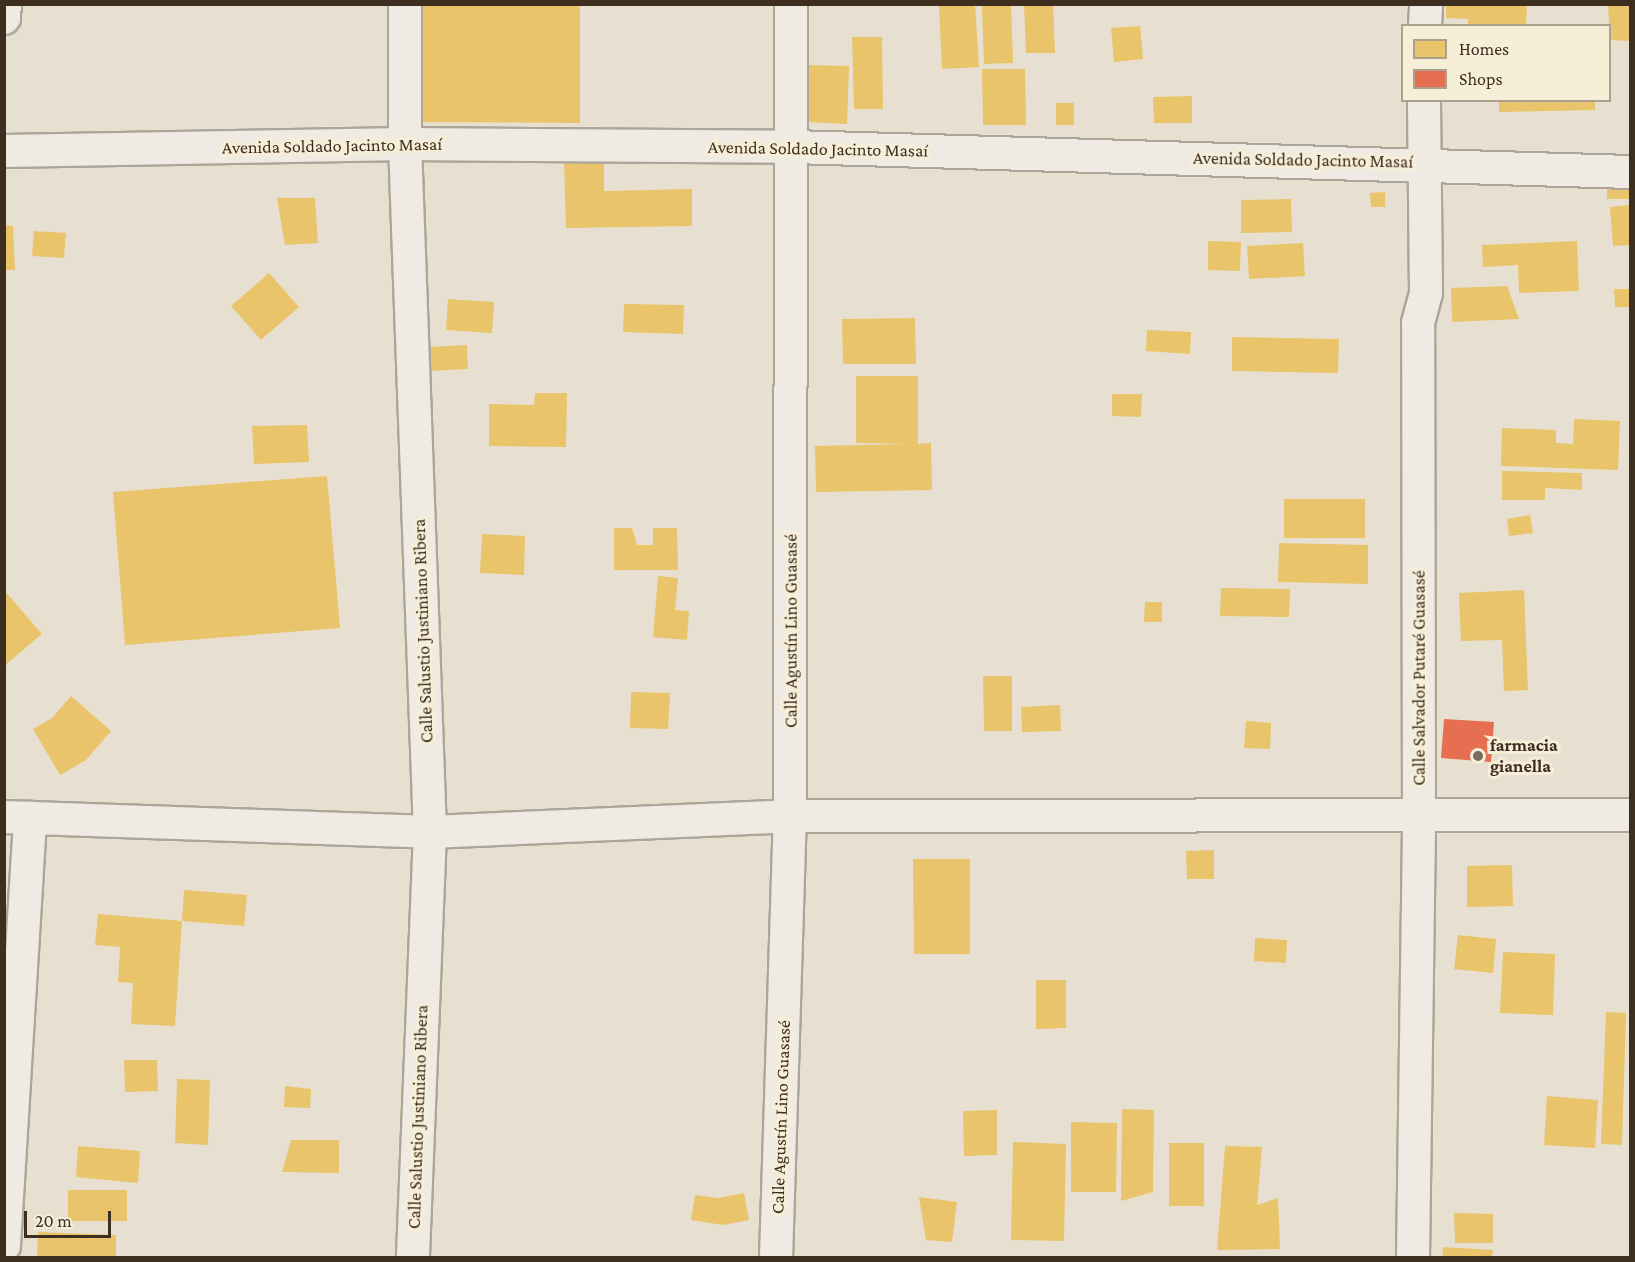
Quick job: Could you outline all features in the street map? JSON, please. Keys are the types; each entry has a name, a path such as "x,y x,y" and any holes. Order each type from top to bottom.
{"street":[{"path":"4,18 5,4"},
{"name":"Calle Salustio Justiniano Ribera","path":"405,4 405,144 430,832 413,1257"},
{"name":"Calle Agustín Lino Guasasé","path":"776,1257 790,816 793,147 791,4"},
{"path":"1425,24 1426,4"},
{"name":"Calle Salvador Putaré Guasasé","path":"1413,1257 1419,813 1418,323 1426,293 1424,102"},
{"name":"Avenida Soldado Jacinto Masaí","path":"4,151 405,144 793,147 1423,164 1630,172"},
{"path":"4,1246 17,817 430,832 790,816 1630,814"}],"building: Homes":[{"path":"406,4 580,4 580,123 406,122"},
{"path":"975,4 979,67 942,69 939,5"},
{"path":"1446,4 1527,4 1526,24 1468,24 1468,19 1446,18"},
{"path":"1608,4 1630,4 1630,41 1611,40 1611,24 1609,24"},
{"path":"1011,5 1013,63 984,64 982,6"},
{"path":"1024,5 1053,5 1055,53 1026,53"},
{"path":"1140,26 1143,59 1114,62 1111,28"},
{"path":"852,37 882,37 883,109 854,109"},
{"path":"806,65 849,66 847,124 805,122"},
{"path":"982,69 1025,69 1026,125 983,125"},
{"path":"1192,96 1192,123 1154,123 1153,97"},
{"path":"1499,102 1595,102 1595,110 1499,112"},
{"path":"1056,103 1074,103 1074,125 1056,125"},
{"path":"564,163 604,163 604,191 692,189 692,226 566,228"},
{"path":"1607,182 1630,182 1630,199 1607,199"},
{"path":"1385,192 1385,207 1371,207 1370,193"},
{"path":"277,198 315,198 318,243 285,245"},
{"path":"1291,199 1292,232 1241,233 1241,200"},
{"path":"1630,205 1630,245 1613,246 1610,207"},
{"path":"5,225 13,226 15,270 5,270"},
{"path":"34,231 66,233 64,258 32,256"},
{"path":"1208,241 1241,242 1240,271 1208,270"},
{"path":"1577,241 1579,291 1519,293 1518,265 1483,267 1482,245"},
{"path":"1303,243 1305,276 1249,279 1247,246"},
{"path":"269,273 299,307 261,340 231,306"},
{"path":"1507,286 1519,319 1452,322 1451,288"},
{"path":"1614,289 1630,289 1630,307 1615,307"},
{"path":"448,299 494,302 492,333 446,330"},
{"path":"624,304 684,305 683,334 623,332"},
{"path":"915,318 916,364 843,364 842,319"},
{"path":"1147,330 1191,332 1190,354 1146,351"},
{"path":"1232,337 1339,339 1338,373 1232,371"},
{"path":"467,345 468,369 429,371 428,347"},
{"path":"856,376 918,376 918,444 931,443 932,490 816,492 815,446 909,444 856,443"},
{"path":"535,393 567,393 566,447 489,446 489,404 534,405"},
{"path":"1112,394 1142,394 1141,417 1112,416"},
{"path":"1574,419 1620,421 1618,470 1501,466 1502,428 1556,430 1556,443 1573,444"},
{"path":"307,425 309,462 254,464 252,426"},
{"path":"1502,471 1582,473 1582,490 1545,488 1545,500 1502,500"},
{"path":"327,476 340,628 125,645 113,492"},
{"path":"1284,499 1365,499 1365,538 1284,538"},
{"path":"1530,515 1533,533 1509,536 1507,519"},
{"path":"614,528 632,528 637,545 653,545 653,528 677,528 678,570 614,570"},
{"path":"482,534 525,536 524,575 480,573"},
{"path":"1279,543 1368,545 1368,584 1278,582"},
{"path":"658,576 678,578 675,610 689,611 687,640 653,637"},
{"path":"1221,588 1290,589 1289,617 1220,616"},
{"path":"4,590 42,634 4,666"},
{"path":"1524,590 1528,690 1504,691 1502,640 1461,641 1459,593"},
{"path":"1145,602 1162,602 1162,622 1144,622"},
{"path":"983,676 1012,676 1012,731 984,731"},
{"path":"631,692 670,693 668,729 630,728"},
{"path":"71,696 111,731 86,760 60,775 33,729 52,718"},
{"path":"1060,705 1061,731 1022,732 1021,707"},
{"path":"1246,721 1271,723 1270,749 1244,748"},
{"path":"1214,850 1214,879 1187,879 1186,851"},
{"path":"913,859 970,859 970,954 914,954"},
{"path":"1512,865 1513,906 1467,907 1467,866"},
{"path":"184,890 247,895 244,926 182,921"},
{"path":"98,914 182,921 175,1026 131,1024 133,983 118,982 120,947 95,945"},
{"path":"1458,935 1496,939 1493,973 1454,969"},
{"path":"1255,938 1287,940 1286,963 1254,961"},
{"path":"1503,952 1555,954 1553,1015 1500,1013"},
{"path":"1036,980 1066,980 1066,1028 1036,1029"},
{"path":"1606,1012 1626,1013 1622,1145 1601,1144"},
{"path":"124,1060 157,1060 158,1091 125,1092"},
{"path":"177,1079 210,1080 208,1145 175,1143"},
{"path":"285,1086 311,1089 310,1108 284,1107"},
{"path":"1547,1096 1598,1100 1595,1148 1544,1145"},
{"path":"1122,1109 1154,1110 1153,1192 1121,1201"},
{"path":"997,1110 997,1155 964,1156 963,1111"},
{"path":"1071,1122 1117,1123 1116,1192 1071,1192"},
{"path":"291,1140 339,1140 339,1173 282,1172"},
{"path":"1013,1142 1066,1144 1064,1241 1011,1240"},
{"path":"1169,1143 1204,1143 1204,1206 1169,1206"},
{"path":"78,1146 140,1151 138,1183 76,1177"},
{"path":"1225,1146 1262,1147 1257,1205 1278,1198 1280,1249 1217,1250"},
{"path":"68,1190 127,1190 127,1221 68,1221"},
{"path":"744,1193 749,1220 723,1225 691,1220 695,1195 719,1198"},
{"path":"919,1197 957,1202 952,1242 926,1240"},
{"path":"1454,1213 1493,1214 1493,1243 1455,1243"},
{"path":"38,1232 116,1235 116,1258 37,1258"},
{"path":"1443,1247 1493,1250 1492,1258 1442,1258"}],"building: Shops":[{"path":"1444,719 1494,722 1491,762 1441,758"}],"place":[{"name":"farmacia gianella","path":"1478,756"}]}
